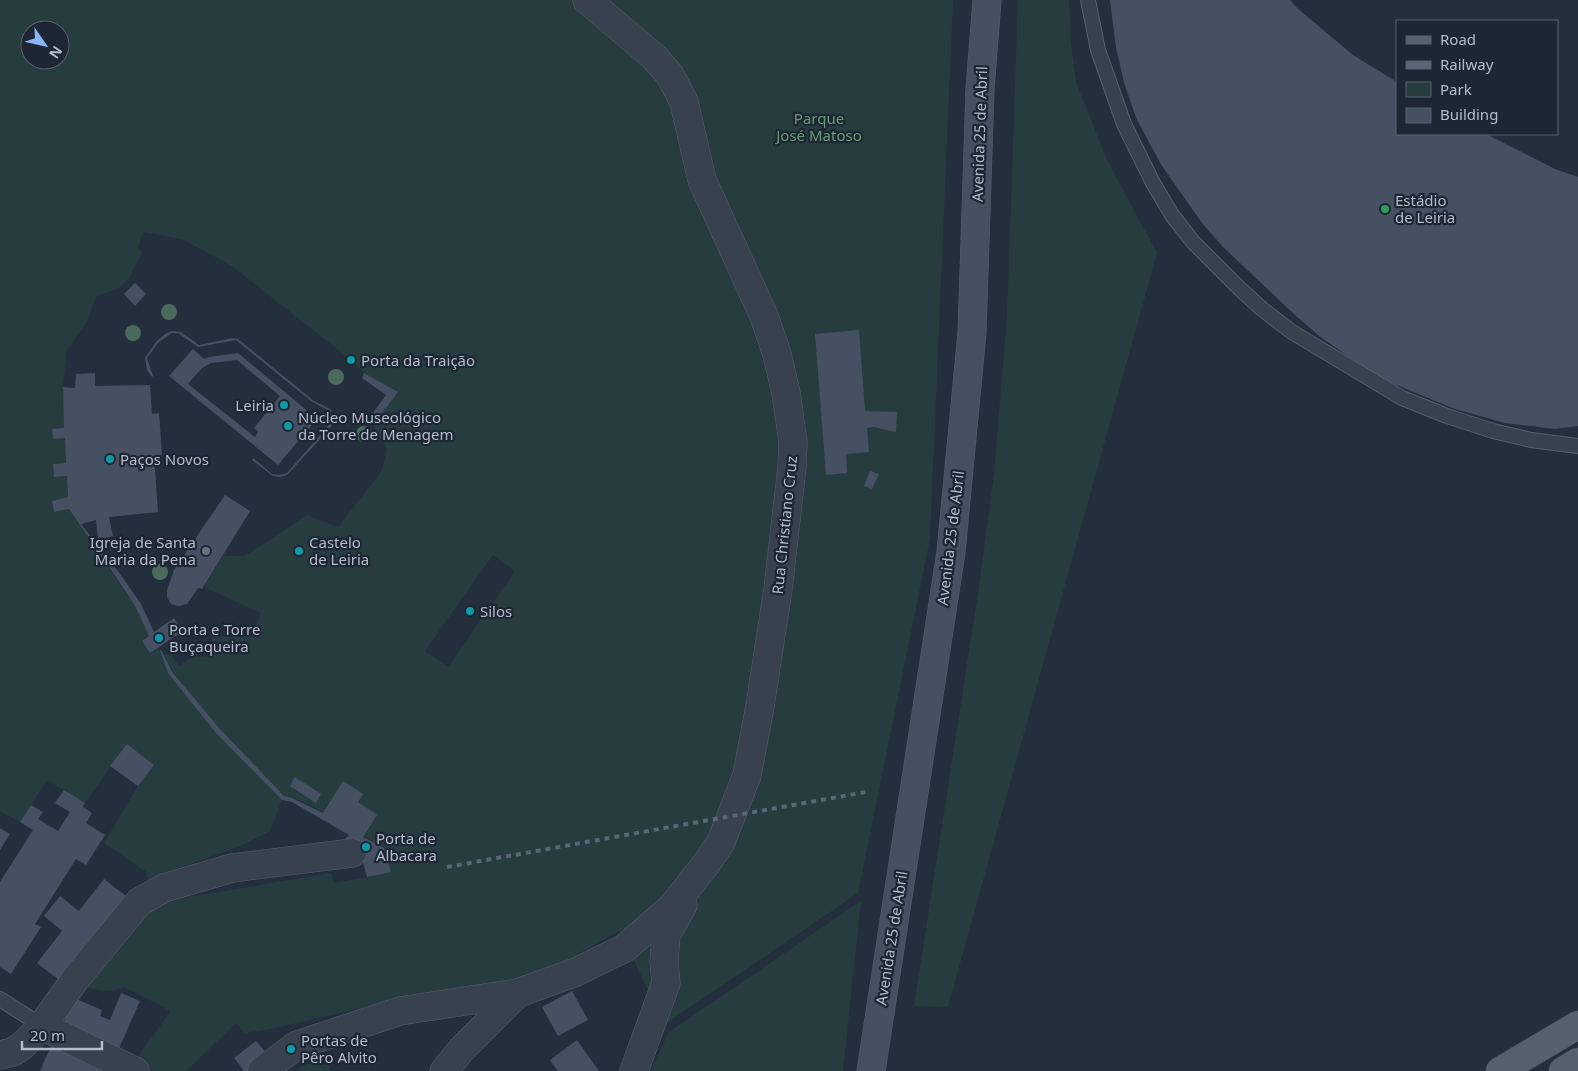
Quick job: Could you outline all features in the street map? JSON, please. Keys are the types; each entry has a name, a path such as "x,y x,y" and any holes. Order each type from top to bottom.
{"main road":[{"name":"Avenida 25 de Abril","path":"871,1071 951,552 972,333 980,90 987,0"},
{"path":"1500,1071 1578,1025"},
{"path":"1563,1071 1578,1062"}],"street":[{"name":"Rua Christiano Cruz","path":"518,993 576,972 624,948 672,908 721,842 747,775 778,589 791,475 793,442 790,413 777,354 766,323 702,180 684,102 670,75 654,57 587,0"},
{"path":"634,1071 666,983 664,962 666,935 715,850"},
{"path":"0,1055 13,1052 42,1026 74,981 139,902 164,888 232,868 352,853"},
{"path":"262,1071 297,1045 400,1010 518,993"},
{"path":"444,1071 461,1050 518,993"},
{"path":"42,1026 135,1071"}],"lane":[{"path":"1088,0 1098,50 1124,124 1153,183 1172,215 1193,242 1262,309 1292,332 1402,398 1447,416 1493,431 1531,440 1578,446"},
{"path":"0,999 42,1026"}],"green space":[{"name":"Parque José Matoso","path":"0,0 953,0 930,539 858,893 665,1024 619,931 566,961 515,979 401,999 271,1029 245,1033 236,1023 186,1071 152,1071 133,1063 171,1011 124,987 104,991 84,986 140,918 159,906 183,898 331,873 334,883 372,876 384,848 322,811 284,796 203,711 188,693 164,655 170,653 179,666 192,657 212,656 212,635 231,637 252,636 261,613 204,587 223,556 245,556 307,515 338,527 381,472 387,450 373,425 397,393 364,373 351,360 232,266 182,239 143,232 138,248 142,252 129,279 118,289 96,296 87,322 67,350 63,387 64,428 52,429 53,439 65,438 66,463 53,464 54,476 67,476 68,497 52,501 54,512 69,509 135,606 149,636 142,641 150,653 158,648 168,673 282,800 270,831 238,847 149,879 145,871 104,843 138,786 154,765 127,744 85,803 47,780 20,822 0,811","holes":["493,555 515,571 448,667 425,651"]},
{"path":"1018,0 1069,0 1071,43 1076,82 1107,160 1157,253 948,1007 914,1006 978,593 994,474 1007,316"},
{"path":"861,901 843,1071 650,1071 669,1032"},
{"path":"304,1064 331,1065 329,1071 298,1071"}],"building":[{"name":"Estádio de Leiria","path":"1110,0 1290,0 1353,55 1396,81 1396,135 1488,135 1555,169 1578,177 1578,426 1555,429 1505,423 1455,409 1382,379 1318,335 1223,247 1202,223 1162,166 1137,120 1125,86 1116,48"},
{"path":"135,283 146,294 135,306 124,294"},
{"path":"859,330 865,411 897,412 896,432 874,427 867,428 869,452 846,454 847,473 826,475 815,334"},
{"path":"172,331 181,332 199,345 232,338 238,339 314,401 332,410 329,418 332,426 287,475 273,476 252,460 253,458 272,474 287,473 328,426 327,417 329,411 311,401 236,340 198,347 178,333 172,333 158,343 147,358 152,377 147,370 145,358 156,342"},
{"path":"193,349 204,359 238,353 317,419 278,465 169,376","holes":["237,360 280,396 254,428 258,432 255,437 188,384 202,368 211,363"]},
{"name":"Paços Novos","path":"95,373 95,386 150,385 152,414 159,413 162,455 154,455 158,512 109,517 113,536 98,540 96,520 81,524 141,604 154,632 174,618 183,631 150,653 142,641 149,636 135,606 116,577 69,509 54,512 52,501 68,497 67,476 54,477 53,464 66,463 65,438 53,439 52,429 64,428 63,387 75,388 76,374"},
{"path":"364,373 398,392 373,425 367,421 386,395 362,378"},
{"path":"870,471 879,474 872,489 864,486"},
{"name":"Igreja de Santa Maria da Pena","path":"225,495 250,511 202,589 198,588 187,604 179,606 171,604 167,597 167,590 174,570"},
{"path":"161,650 173,673 219,728 284,796 323,813 343,781 363,794 358,802 377,815 363,837 384,848 391,872 367,877 361,855 371,851 360,843 350,848 345,839 349,835 292,802 282,800 216,733 168,673"},
{"path":"127,744 154,765 138,786 110,766"},
{"path":"295,777 321,794 316,803 290,786"},
{"path":"64,790 85,803 83,807 92,813 86,823 105,835 86,865 76,859 35,924 41,927 11,974 0,967 0,882 33,830 20,822 31,805 43,812 38,819 58,831 70,812 55,803"},
{"path":"0,828 10,834 0,850"},
{"path":"104,879 126,896 59,980 37,963 62,931 44,916 60,896 79,911"},
{"path":"572,991 588,1020 558,1036 542,1007"},
{"path":"121,993 140,1001 116,1055 60,1031 74,998 102,1010 100,1016 110,1020"},
{"path":"54,1039 119,1071 40,1071"},
{"path":"577,1040 599,1071 558,1071 550,1060"},
{"path":"256,1041 269,1056 250,1071 244,1071 234,1058"}],"railway":[{"path":"447,867 866,792"}],"place":[{"name":"Estádio de Leiria","path":"1385,209"},
{"name":"Porta da Traição","path":"351,360"},
{"name":"Leiria","path":"284,405"},
{"name":"Núcleo Museológico da Torre de Menagem","path":"288,426"},
{"name":"Paços Novos","path":"110,459"},
{"name":"Igreja de Santa Maria da Pena","path":"206,551"},
{"name":"Castelo de Leiria","path":"299,551"},
{"name":"Silos","path":"470,611"},
{"name":"Porta e Torre Buçaqueira","path":"159,638"},
{"name":"Porta de Albacara","path":"366,847"},
{"name":"Portas de Pêro Alvito","path":"291,1049"}]}
